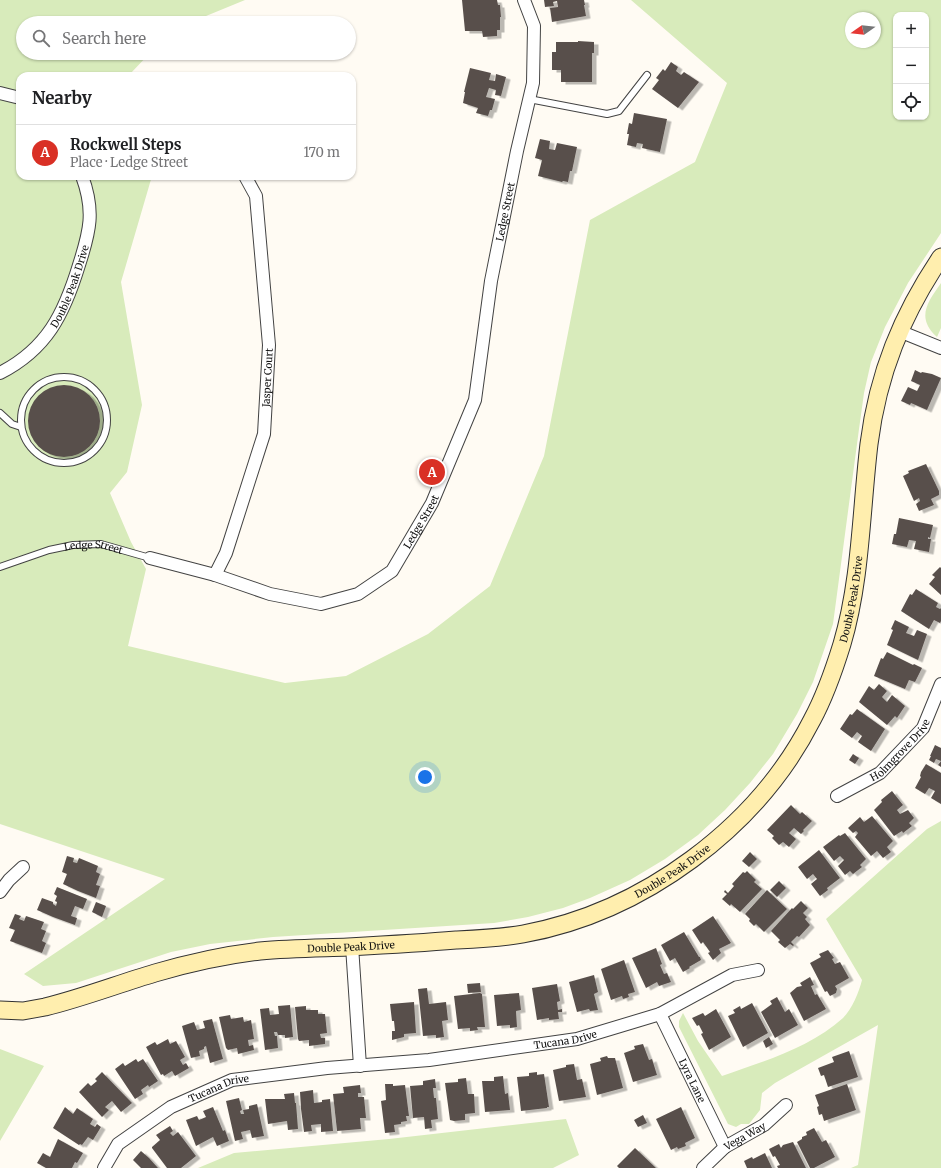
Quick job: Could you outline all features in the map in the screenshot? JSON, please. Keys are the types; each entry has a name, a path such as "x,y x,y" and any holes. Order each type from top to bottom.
{"street":[{"name":"Ledge Street","path":"150,558 215,575 270,594 321,604 358,594 392,571 432,503 475,400 491,281 517,151 533,83 534,26 524,0"},
{"path":"0,93 16,97"},
{"name":"Double Peak Drive","path":"0,373 21,361 40,343 55,324 63,309 76,277 89,229 89,198 83,180"},
{"name":"Jasper Court","path":"215,575 226,554 264,434 269,345 256,196 247,180"},
{"name":"Double Peak Drive","path":"0,1010 23,1011 51,1005 180,966 236,954 280,949 504,936 538,931 582,918 631,897 675,871 696,856 734,823 770,785 797,747 813,719 829,683 842,643 855,586 874,414 888,362 899,331 911,306 941,256"},
{"path":"899,331 941,348"},
{"name":"Holmgrove Drive","path":"837,796 880,773 923,728 941,684"},
{"path":"0,892 9,880 23,867"},
{"path":"352,946 360,1066"},
{"name":"Tucana Drive","path":"104,1168 118,1144 171,1107 232,1080 327,1068 429,1060 577,1039 660,1014 732,975 758,970"},
{"name":"Lyra Lane","path":"660,1014 725,1147"},
{"name":"Vega Way","path":"703,1168 725,1147 764,1125 786,1105"}],"lane":[{"path":"530,100 606,114 619,111 647,75"},
{"path":"63,376 78,379 91,386 101,397 106,411 107,425 103,438 96,450 85,458 72,463 58,463 45,459 33,451 25,440 21,427 21,412 26,398 36,386 49,379 63,376"},
{"path":"0,413 12,424 21,427"},
{"name":"Ledge Street","path":"0,567 49,550 73,544 101,544 150,558"}],"green space":[{"path":"0,0 245,0 206,16 16,16 16,60 143,60 132,72 16,72 16,180 151,180 121,282 142,405 127,472 110,493 131,542 146,569 128,646 285,683 346,676 428,634 490,586 544,456 590,220 695,162 727,83 631,0 941,0 941,233 908,283 885,327 871,362 864,393 833,624 813,682 797,714 773,754 750,783 725,810 698,835 665,859 630,880 563,908 528,917 494,923 273,937 210,944 171,952 76,983 43,986 24,974 165,879 0,824"},
{"path":"941,283 941,328 937,337 931,330 925,317 928,304"},
{"path":"941,821 941,1168 851,1168 858,1165 878,1025 775,1083 762,1093 760,1110 749,1124 741,1124 736,1127 728,1124 679,1027 679,1021 683,1013 698,1041 722,1076 785,1053 816,1038 830,1029 843,1018 849,1010 857,995 862,980 826,919 927,829"},
{"path":"0,1049 44,1066 0,1141"},
{"path":"566,1119 579,1155 553,1168 198,1168 234,1153 389,1139"}],"building":[{"path":"462,0 497,0 498,5 500,5 501,17 500,30 497,30 497,36 483,37 482,31 465,31"},
{"path":"544,0 584,0 586,16 552,22 550,8 558,7 557,1 553,2 554,6 545,7"},
{"path":"556,42 594,42 594,53 592,53 592,82 561,82 561,70 552,70 552,52 556,52"},
{"path":"671,62 678,67 676,71 681,75 684,72 699,82 678,108 652,89 659,80 656,78 663,69 665,71"},
{"path":"470,68 491,73 489,80 495,81 496,74 506,77 501,96 495,95 496,90 489,88 486,97 495,99 492,110 490,110 488,116 476,113 478,108 463,103"},
{"path":"634,113 667,119 660,152 642,148 643,144 637,143 636,147 627,145 629,123 632,124"},
{"path":"540,139 550,141 549,149 555,150 557,143 577,147 568,182 538,176 542,160 535,158"},
{"path":"915,370 941,378 927,410 911,403 910,405 901,401 908,387 917,391 920,385 911,381"},
{"path":"64,385 78,388 90,395 97,407 100,421 97,435 90,447 78,454 64,457 50,454 38,447 31,435 28,421 31,407 38,395 50,388"},
{"path":"926,464 939,491 939,495 931,499 934,505 919,511 916,504 920,501 919,498 914,501 903,476 909,473 908,471"},
{"path":"899,518 933,525 930,538 928,537 928,539 931,539 929,552 914,549 916,541 909,540 907,547 892,544 894,534 896,534"},
{"path":"940,567 941,595 929,584 935,577 932,575"},
{"path":"916,589 938,603 936,607 941,608 940,623 934,620 929,629 901,611 910,594 912,595"},
{"path":"895,620 909,627 906,633 914,636 917,630 927,634 918,660 887,645"},
{"path":"887,652 922,668 915,682 909,680 905,689 874,676 881,658 883,659"},
{"path":"879,684 887,691 882,697 887,702 892,695 905,706 897,718 895,716 887,725 859,702 869,686 874,690"},
{"path":"857,709 885,729 871,751 858,742 862,736 857,732 852,738 840,729 850,714 852,715"},
{"path":"935,745 941,748 941,761 936,759 934,763 929,760"},
{"path":"853,754 859,758 855,764 849,760"},
{"path":"926,764 941,773 941,804 931,798 935,791 929,788 925,794 915,788 921,777 921,772"},
{"path":"892,791 903,805 897,810 900,814 908,810 914,818 909,823 912,826 903,833 902,831 894,836 874,810 882,802 881,800"},
{"path":"791,805 800,814 802,812 812,821 801,834 794,828 789,833 796,839 789,847 783,842 779,845 772,838 774,836 767,830"},
{"path":"872,816 893,841 887,847 891,852 883,858 877,851 871,856 855,837 858,833 856,831 853,833 848,828 860,817 864,822"},
{"path":"845,833 866,859 860,865 862,867 853,874 850,871 845,875 838,866 844,860 840,856 834,861 823,847 839,835 840,836"},
{"path":"819,850 840,878 827,888 828,890 820,896 811,884 817,879 813,874 807,879 798,867"},
{"path":"750,852 757,859 749,867 742,861"},
{"path":"67,856 74,858 73,862 77,863 79,858 98,866 96,872 100,874 96,885 100,886 96,898 63,884 67,874 62,872"},
{"path":"747,871 756,880 754,882 762,889 740,912 731,904 730,906 722,899 727,894 724,892 725,890 728,893 734,886 732,884 743,872 745,873"},
{"path":"779,881 786,888 777,897 770,890"},
{"path":"57,887 87,899 83,909 75,906 71,916 77,918 75,925 37,910 42,898 53,902 56,906 57,902 55,901 57,896 54,894"},
{"path":"767,890 787,909 764,932 756,924 754,926 745,914"},
{"path":"801,901 808,908 803,913 807,917 805,919 810,925 799,937 797,936 791,942 794,945 793,946 790,944 785,948 778,942 780,940 771,931 792,908 793,909"},
{"path":"96,902 106,906 102,917 92,912"},
{"path":"15,914 21,916 19,919 24,921 26,916 44,922 41,929 46,931 42,941 46,943 42,953 10,941 15,930 9,928"},
{"path":"713,916 731,943 719,949 721,953 713,960 708,953 710,952 703,942 701,944 692,930"},
{"path":"684,932 701,960 683,972 675,958 670,961 661,945"},
{"path":"656,948 662,964 660,965 664,974 667,973 671,982 659,986 657,982 646,988 632,958"},
{"path":"828,950 834,958 832,959 835,964 840,962 849,978 835,986 837,989 836,993 830,996 827,991 825,992 810,963 821,957 819,954"},
{"path":"624,960 635,992 628,994 629,997 623,999 622,996 611,1000 601,969"},
{"path":"594,975 598,992 594,994 598,1010 590,1011 589,1009 577,1012 569,982"},
{"path":"810,977 814,985 811,986 815,995 817,994 826,1009 804,1021 790,993 797,987 802,986 800,983"},
{"path":"480,983 481,992 468,993 467,984"},
{"path":"557,984 560,1001 557,1002 558,1010 562,1009 562,1012 558,1012 559,1019 549,1020 549,1018 537,1020 532,988"},
{"path":"427,988 429,1004 446,1002 448,1020 442,1021 444,1037 436,1038 436,1035 423,1036 418,989"},
{"path":"519,993 521,1010 516,1011 517,1027 510,1028 510,1025 497,1026 494,995"},
{"path":"482,994 485,1027 477,1027 478,1030 470,1031 470,1028 458,1029 454,996"},
{"path":"777,997 785,1012 789,1009 798,1025 775,1038 761,1012 772,1004 770,1001"},
{"path":"414,1002 416,1033 404,1034 404,1037 392,1040 392,1031 395,1031 390,1004"},
{"path":"752,1003 768,1033 743,1047 728,1016 735,1013 733,1010 740,1006 741,1009"},
{"path":"290,1005 293,1037 285,1038 285,1035 278,1035 277,1032 274,1032 275,1036 277,1036 278,1048 265,1050 260,1009 269,1008 270,1015 279,1014 278,1006"},
{"path":"306,1006 306,1010 318,1010 318,1014 325,1014 327,1033 320,1034 321,1038 325,1038 325,1044 309,1046 309,1040 299,1041 298,1039 295,1007"},
{"path":"716,1009 731,1037 709,1050 701,1034 703,1033 699,1025 697,1026 692,1018 703,1013 705,1016"},
{"path":"230,1015 231,1019 243,1017 244,1022 251,1020 254,1039 248,1040 249,1046 253,1045 254,1050 238,1054 237,1048 228,1050 226,1048 219,1017"},
{"path":"212,1019 223,1059 210,1063 206,1046 204,1049 199,1051 200,1056 191,1058 182,1026 194,1022 197,1030 205,1028 203,1021"},
{"path":"769,1037 773,1044 766,1048 763,1041"},
{"path":"168,1039 170,1044 176,1041 185,1057 180,1060 183,1065 186,1063 189,1068 175,1076 172,1071 164,1076 163,1074 161,1075 146,1047 155,1042 157,1045"},
{"path":"643,1044 649,1060 652,1059 657,1075 633,1082 624,1053 635,1049 634,1046"},
{"path":"849,1051 858,1077 828,1087 824,1075 821,1076 818,1068 834,1062 832,1057"},
{"path":"607,1056 608,1058 615,1058 623,1088 597,1095 590,1064 601,1061 600,1058"},
{"path":"136,1059 138,1062 143,1059 158,1081 141,1090 143,1094 135,1099 115,1069 123,1063 125,1066"},
{"path":"574,1064 577,1080 582,1079 586,1097 559,1101 553,1070 566,1067 566,1065"},
{"path":"102,1072 132,1103 121,1112 112,1101 105,1107 109,1110 102,1117 79,1092 88,1083 91,1086 97,1081 95,1079"},
{"path":"537,1072 537,1075 544,1074 549,1107 521,1111 517,1077 529,1076 529,1073"},
{"path":"503,1076 505,1094 508,1093 510,1110 485,1112 482,1081 494,1081 494,1077"},
{"path":"466,1078 468,1094 474,1094 475,1113 465,1114 465,1120 450,1120 445,1083 458,1082 458,1079"},
{"path":"435,1079 436,1088 433,1088 434,1098 436,1098 438,1119 431,1120 432,1128 425,1129 424,1117 413,1118 410,1086 423,1085 423,1081"},
{"path":"385,1084 393,1084 393,1086 405,1085 409,1116 406,1116 407,1121 394,1125 395,1132 385,1133 381,1101 386,1100"},
{"path":"847,1084 856,1110 824,1121 822,1114 819,1115 817,1107 819,1106 815,1095"},
{"path":"360,1085 361,1093 358,1093 358,1097 364,1097 366,1118 360,1118 361,1129 337,1131 333,1094 344,1093 343,1087"},
{"path":"313,1090 314,1103 330,1099 333,1131 321,1132 321,1124 311,1125 312,1131 304,1132 300,1092"},
{"path":"294,1093 298,1129 288,1130 287,1121 268,1124 265,1099 285,1099 284,1094"},
{"path":"239,1098 242,1110 240,1111 241,1114 244,1114 243,1110 249,1109 249,1106 257,1104 264,1136 252,1138 250,1130 241,1132 243,1139 235,1141 226,1101"},
{"path":"65,1107 73,1114 77,1108 93,1119 90,1124 95,1127 97,1124 101,1127 93,1140 88,1137 82,1145 79,1145 53,1128"},
{"path":"213,1107 229,1141 217,1146 213,1137 196,1146 186,1120 197,1116 199,1120 206,1117 203,1111"},
{"path":"681,1107 695,1138 685,1143 686,1146 678,1149 677,1147 671,1150 656,1119"},
{"path":"643,1115 647,1123 638,1127 634,1120"},
{"path":"170,1126 173,1131 170,1133 173,1136 178,1132 196,1156 181,1168 167,1168 152,1148 160,1140 156,1135"},
{"path":"814,1128 822,1142 826,1140 835,1157 814,1168 810,1168 797,1142 802,1139 802,1137 807,1135 806,1132"},
{"path":"58,1139 83,1153 72,1168 46,1168 37,1163 43,1153 50,1157"},
{"path":"793,1142 806,1168 778,1168 777,1166 780,1165 775,1156 773,1157 769,1149 779,1144 781,1148 783,1145"},
{"path":"635,1148 656,1168 619,1168 617,1166"},
{"path":"141,1151 158,1168 141,1168 133,1160"},
{"path":"765,1153 772,1168 747,1168 744,1161 752,1157 753,1159"}],"place":[{"name":"Rockwell Steps","path":"432,472"}]}
